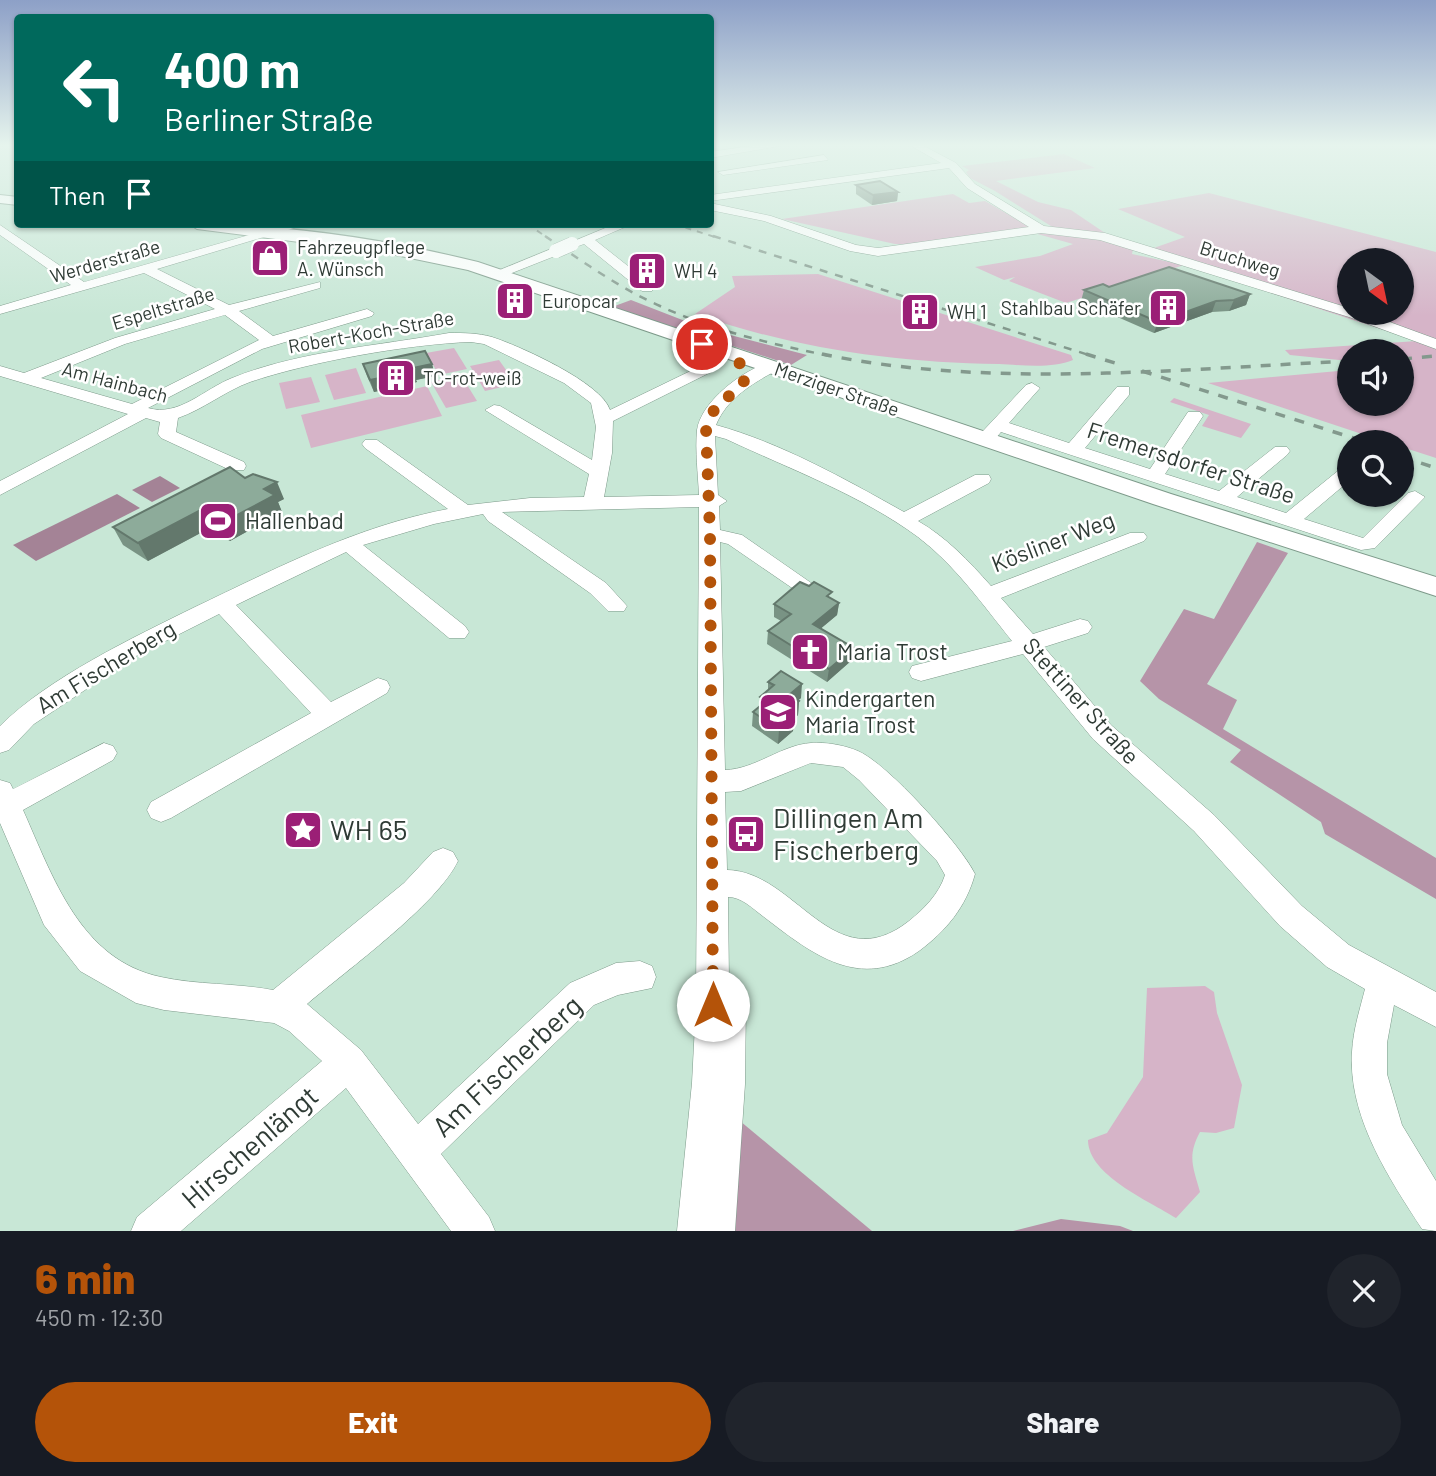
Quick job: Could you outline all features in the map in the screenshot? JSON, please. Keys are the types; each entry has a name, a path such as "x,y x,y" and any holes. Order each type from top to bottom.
{"main road":[{"name":"Merziger Straße","path":"229,228 408,251 497,274 775,368 992,433 1417,581"}],"street":[{"path":"996,201 1041,229"},
{"name":"Bruchweg","path":"714,207 767,218 854,248 878,252 1041,229 1101,236 1337,309"},
{"path":"3,224 17,239 82,287"},
{"name":"Werderstraße","path":"0,310 287,228"},
{"path":"497,274 615,228"},
{"path":"0,244 17,239"},
{"path":"586,239 647,288"},
{"path":"147,269 226,309 270,341"},
{"name":"Espeltstraße","path":"25,378 120,341 315,285"},
{"path":"0,489 270,341 367,313"},
{"name":"Bruchweg","path":"1386,326 1436,344"},
{"name":"Robert-Koch-Straße","path":"168,424 244,379 463,337 489,341 577,384 593,396 603,418"},
{"path":"727,352 747,370 743,384"},
{"path":"593,503 603,418 620,413 709,367"},
{"path":"715,1231 727,1084 711,429 715,408 743,384 775,368"},
{"path":"711,429 734,400 775,368"},
{"name":"Am Hainbach","path":"0,371 168,424 237,466"},
{"path":"992,433 1032,388"},
{"path":"1073,450 1123,391"},
{"path":"494,410 598,471"},
{"path":"1154,477 1194,416"},
{"name":"Stettiner Straße","path":"711,429 849,489 906,519 940,545 988,595 1102,732 1205,823 1291,916 1338,956 1436,1010"},
{"name":"Fremersdorfer Straße","path":"992,433 1073,450 1289,522 1368,544 1415,497"},
{"path":"372,444 463,511"},
{"path":"1222,499 1282,451"},
{"path":"906,519 982,480"},
{"path":"1289,522 1337,482"},
{"name":"Am Fischerberg","path":"0,743 25,717 88,674 157,634 348,542 463,511 489,507 713,501"},
{"path":"489,507 495,517 598,588 616,606"},
{"path":"715,534 757,552 806,587"},
{"name":"Kösliner Weg","path":"988,595 1137,537"},
{"path":"348,542 457,632"},
{"path":"220,603 329,715"},
{"path":"921,672 1028,644 1080,627"},
{"path":"161,810 378,687"},
{"name":"Am Fischerberg","path":"104,753 3,798 55,915 91,960 136,987 164,994 278,1007 311,1027 349,1062 475,1231"},
{"path":"719,781 750,777 808,753 831,754 851,759 869,772 947,852 960,874 956,891 942,912 914,936 889,949 862,955 842,952 820,942 745,887 721,884"},
{"path":"278,1007 415,893 443,861"},
{"path":"697,1231 710,1083 721,884"},
{"name":"Am Fischerberg","path":"416,1152 582,994 616,979 640,977"},
{"path":"1383,983 1369,1054 1374,1097 1391,1142 1436,1215"},
{"name":"Hirschenlängt","path":"151,1231 349,1062"}],"shaded area":[{"path":"902,201 986,201 1030,227 917,245 895,244 782,219"},
{"path":"1012,201 1037,201 1071,210 1105,233 1103,238 1133,249 1132,254 1184,265 1066,303 1009,281 1015,277 1004,280 975,267 1040,256 1073,244 1034,233 1059,231"},
{"path":"1161,201 1241,201 1436,252 1436,458 1414,451 1414,430 1350,430 1208,383 1337,371 1337,416 1414,416 1414,341 1417,341 1371,326 1414,326 1414,248 1337,248 1337,315 1201,270 1151,249 1185,237 1118,209"},
{"path":"818,274 1071,355 1073,360 1056,365 1036,366 883,357 769,336 695,314 735,287 732,276"},
{"path":"631,300 703,328 807,355 791,365 612,307"},
{"path":"1337,346 1337,360 1290,355 1285,350"},
{"path":"454,348 467,369 439,375 426,353"},
{"path":"499,360 516,384 485,391 470,366"},
{"path":"356,368 366,393 334,400 325,375"},
{"path":"461,375 477,401 446,408 431,382"},
{"path":"311,377 320,402 286,409 279,383"},
{"path":"427,386 442,416 311,448 301,415"},
{"path":"1174,398 1251,424 1241,438 1202,426 1209,415 1170,402"},
{"path":"160,476 180,488 152,502 132,490"},
{"path":"117,494 140,508 36,561 13,545"},
{"path":"1257,542 1288,553 1207,684 1237,700 1223,729 1436,858 1436,899 1325,834 1321,822 1230,762 1241,750 1159,699 1140,681 1184,609 1214,619"},
{"path":"1205,986 1214,992 1217,1013 1242,1085 1234,1128 1216,1133 1200,1132 1196,1140 1192,1155 1193,1168 1200,1192 1176,1218 1109,1176 1091,1153 1088,1140 1107,1133 1143,1077 1147,988"},
{"path":"740,1121 872,1231 731,1231"},
{"path":"1061,1219 1120,1226 1133,1231 1013,1231"}],"building":[{"name":"Stahlbau Schäfer","path":"1169,267 1250,294 1234,300 1216,301 1158,322 1084,290 1103,284 1109,287"},
{"path":"425,351 432,364 413,368 414,371 370,380 363,364"},
{"path":"230,467 245,478 253,474 277,482 264,489 275,495 222,523 199,511 138,543 113,527"},
{"path":"800,582 809,586 814,582 832,592 827,596 839,603 813,624 854,648 829,669 768,631 791,614 774,604"},
{"name":"Kindergarten Maria Trost","path":"781,671 802,684 789,695 799,701 786,713 794,718 779,730 753,712 766,701 760,697 774,685 768,682"}],"railway":[{"path":"533,228 615,283 680,315 744,336 830,356"},
{"path":"687,228 718,238"},
{"path":"713,236 1092,356"},
{"path":"822,354 885,365 951,371 1017,374 1146,372"},
{"path":"1086,354 1118,364"},
{"path":"1414,358 1436,356"},
{"path":"1146,372 1337,362"},
{"path":"1146,372 1337,433"},
{"path":"1414,461 1436,468"}],"place":[{"name":"Fahrzeugpflege A. Wünsch","path":"270,258"},
{"name":"WH 4","path":"647,271"},
{"name":"Europcar","path":"515,301"},
{"name":"Stahlbau Schäfer","path":"1168,308"},
{"name":"WH 1","path":"920,312"},
{"name":"TC-rot-weiß","path":"396,378"},
{"name":"Hallenbad","path":"218,521"},
{"name":"Maria Trost","path":"810,652"},
{"name":"Kindergarten Maria Trost","path":"778,712"},
{"name":"WH 65","path":"303,830"},
{"name":"Dillingen Am Fischerberg","path":"746,834"}],"route":[{"path":"702,344 727,352 747,370 743,384 715,408 706,428 710,534 713,1005"}]}
